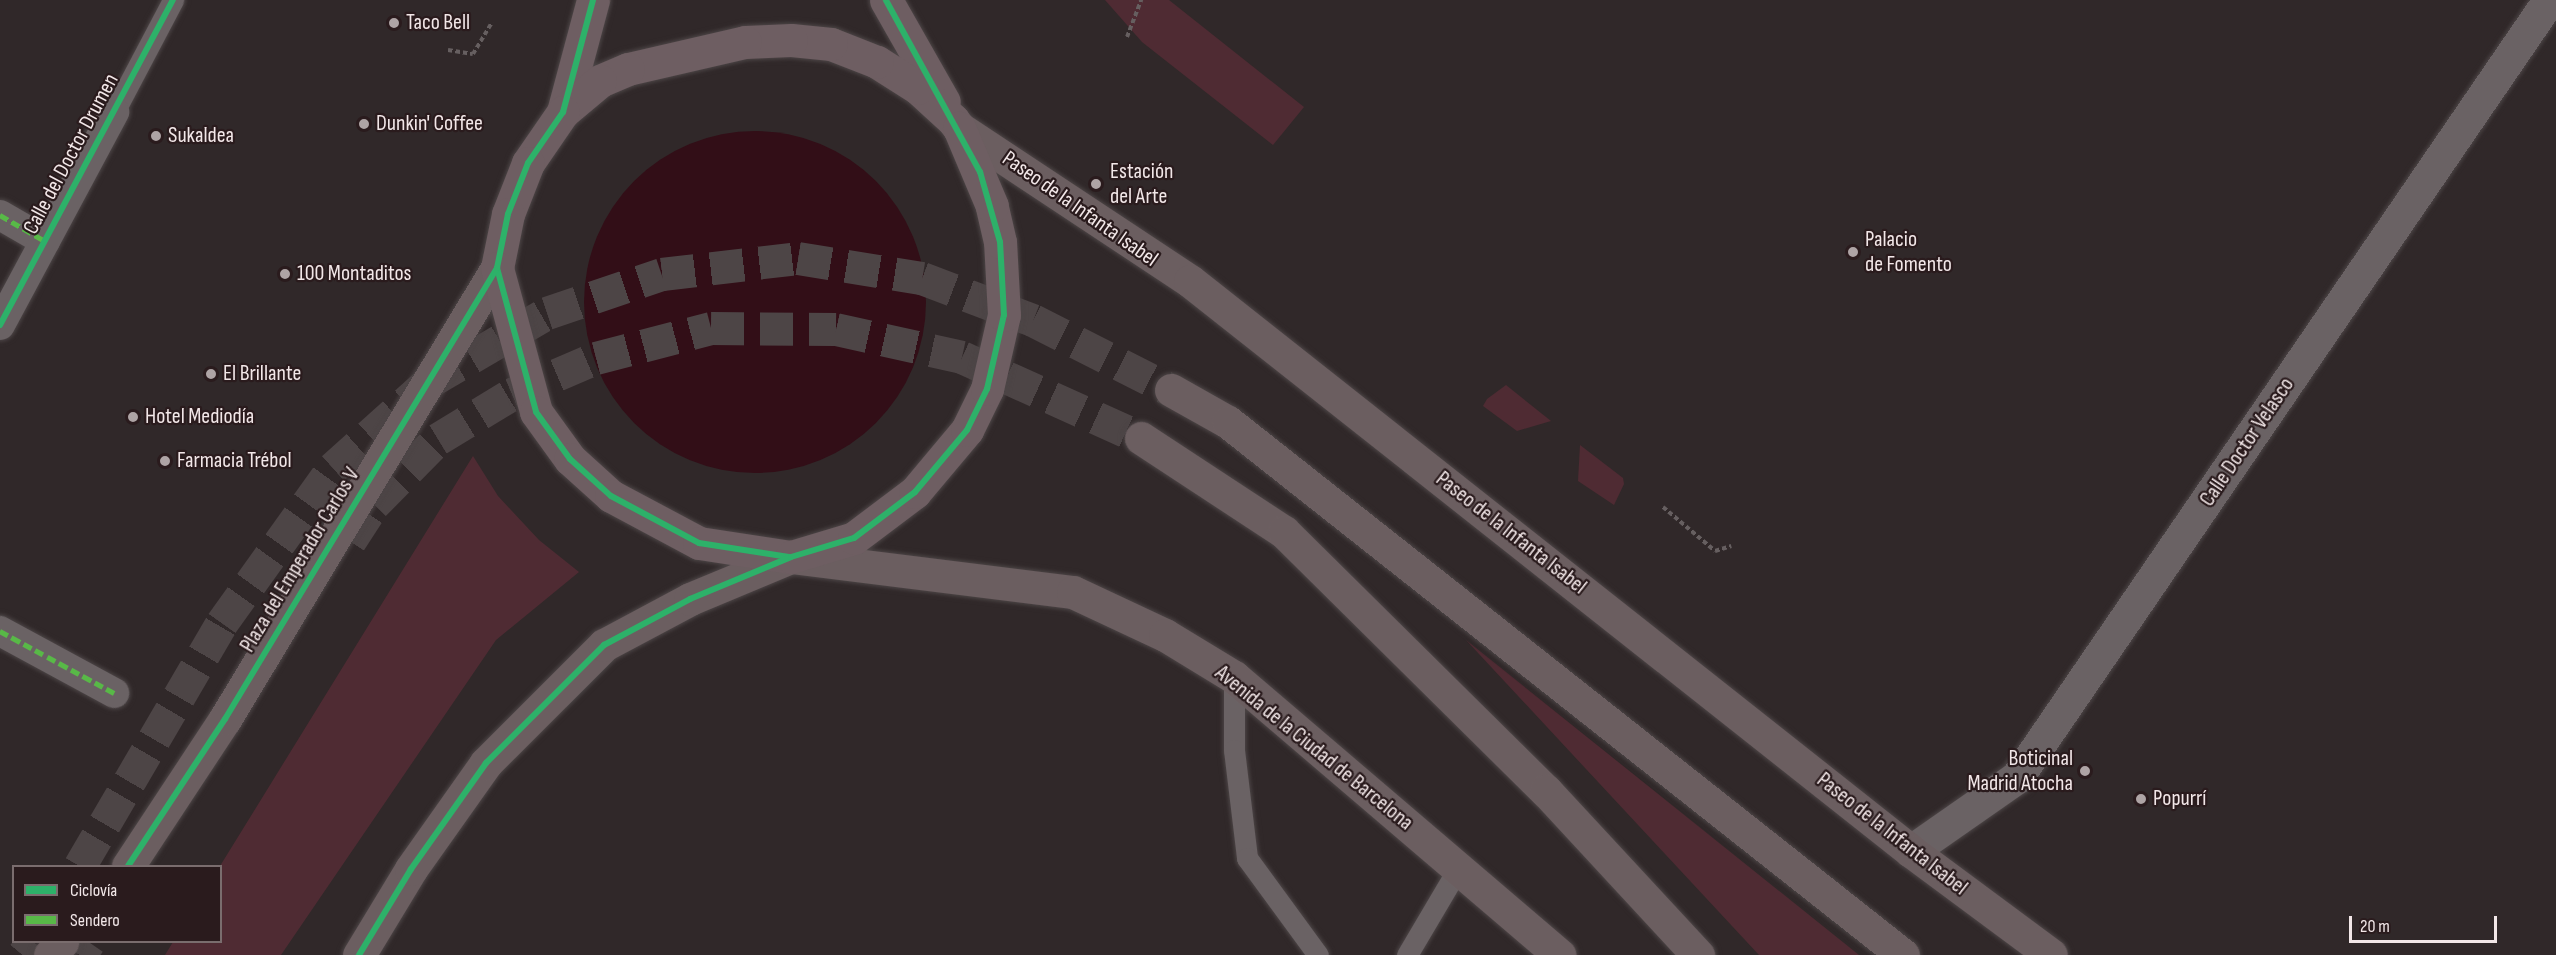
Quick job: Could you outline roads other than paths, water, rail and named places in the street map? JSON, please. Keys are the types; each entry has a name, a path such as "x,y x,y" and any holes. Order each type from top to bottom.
{"highway":[{"path":"563,111 593,0"},
{"path":"886,0 956,124"},
{"name":"Plaza del Emperador Carlos V","path":"791,40 831,44 877,62 918,88 956,124 992,206 1000,242 1004,315 987,389 967,430 915,492 854,538 791,557 699,543 611,496 570,459 536,412 498,268 508,214 528,162 563,111 600,81 628,69 745,42 791,40"}],"main road":[{"name":"Paseo de la Infanta Isabel","path":"956,124 1190,281 1911,851 2051,955"},
{"name":"Plaza del Emperador Carlos V","path":"129,865 225,718 498,268"},
{"path":"1171,390 1228,422 1903,955"},
{"path":"1141,438 1284,532 1546,791 1698,955"},
{"name":"Plaza del Emperador Carlos V","path":"359,955 411,869 486,763 604,645 690,599 791,557"},
{"name":"Avenida de la Ciudad de Barcelona","path":"791,557 1073,592 1165,636 1234,677 1459,867 1559,955"},
{"path":"50,955 61,943"}],"street":[{"name":"Calle Doctor Velasco","path":"1911,851 2017,777 2549,0"},
{"name":"Calle del Doctor Drumen","path":"0,325 114,111"},
{"path":"0,215 45,241"},
{"path":"0,631 114,693"}],"lane":[{"name":"Calle del Doctor Drumen","path":"114,111 174,0"},
{"path":"1234,677 1234,750 1247,858 1318,955"},
{"path":"1407,955 1459,867"}],"tunnel":[{"path":"81,865 222,623 333,468 429,382 547,313 662,274 798,258 922,278 1033,320 1171,390"},
{"path":"350,541 374,504 438,439 512,394 596,358 711,328 836,329 962,357 1141,438"},
{"path":"23,955 33,943"},
{"path":"80,955 88,943"}],"place":[{"name":"Taco Bell","path":"394,23"},
{"name":"Dunkin' Coffee","path":"364,124"},
{"name":"Sukaldea","path":"156,136"},
{"name":"Estación del Arte","path":"1096,184"},
{"name":"Palacio de Fomento","path":"1853,252"},
{"name":"100 Montaditos","path":"285,274"},
{"name":"El Brillante","path":"211,374"},
{"name":"Hotel Mediodía","path":"133,417"},
{"name":"Farmacia Trébol","path":"165,461"},
{"name":"Boticinal Madrid Atocha","path":"2085,771"},
{"name":"Popurrí","path":"2141,799"}]}
